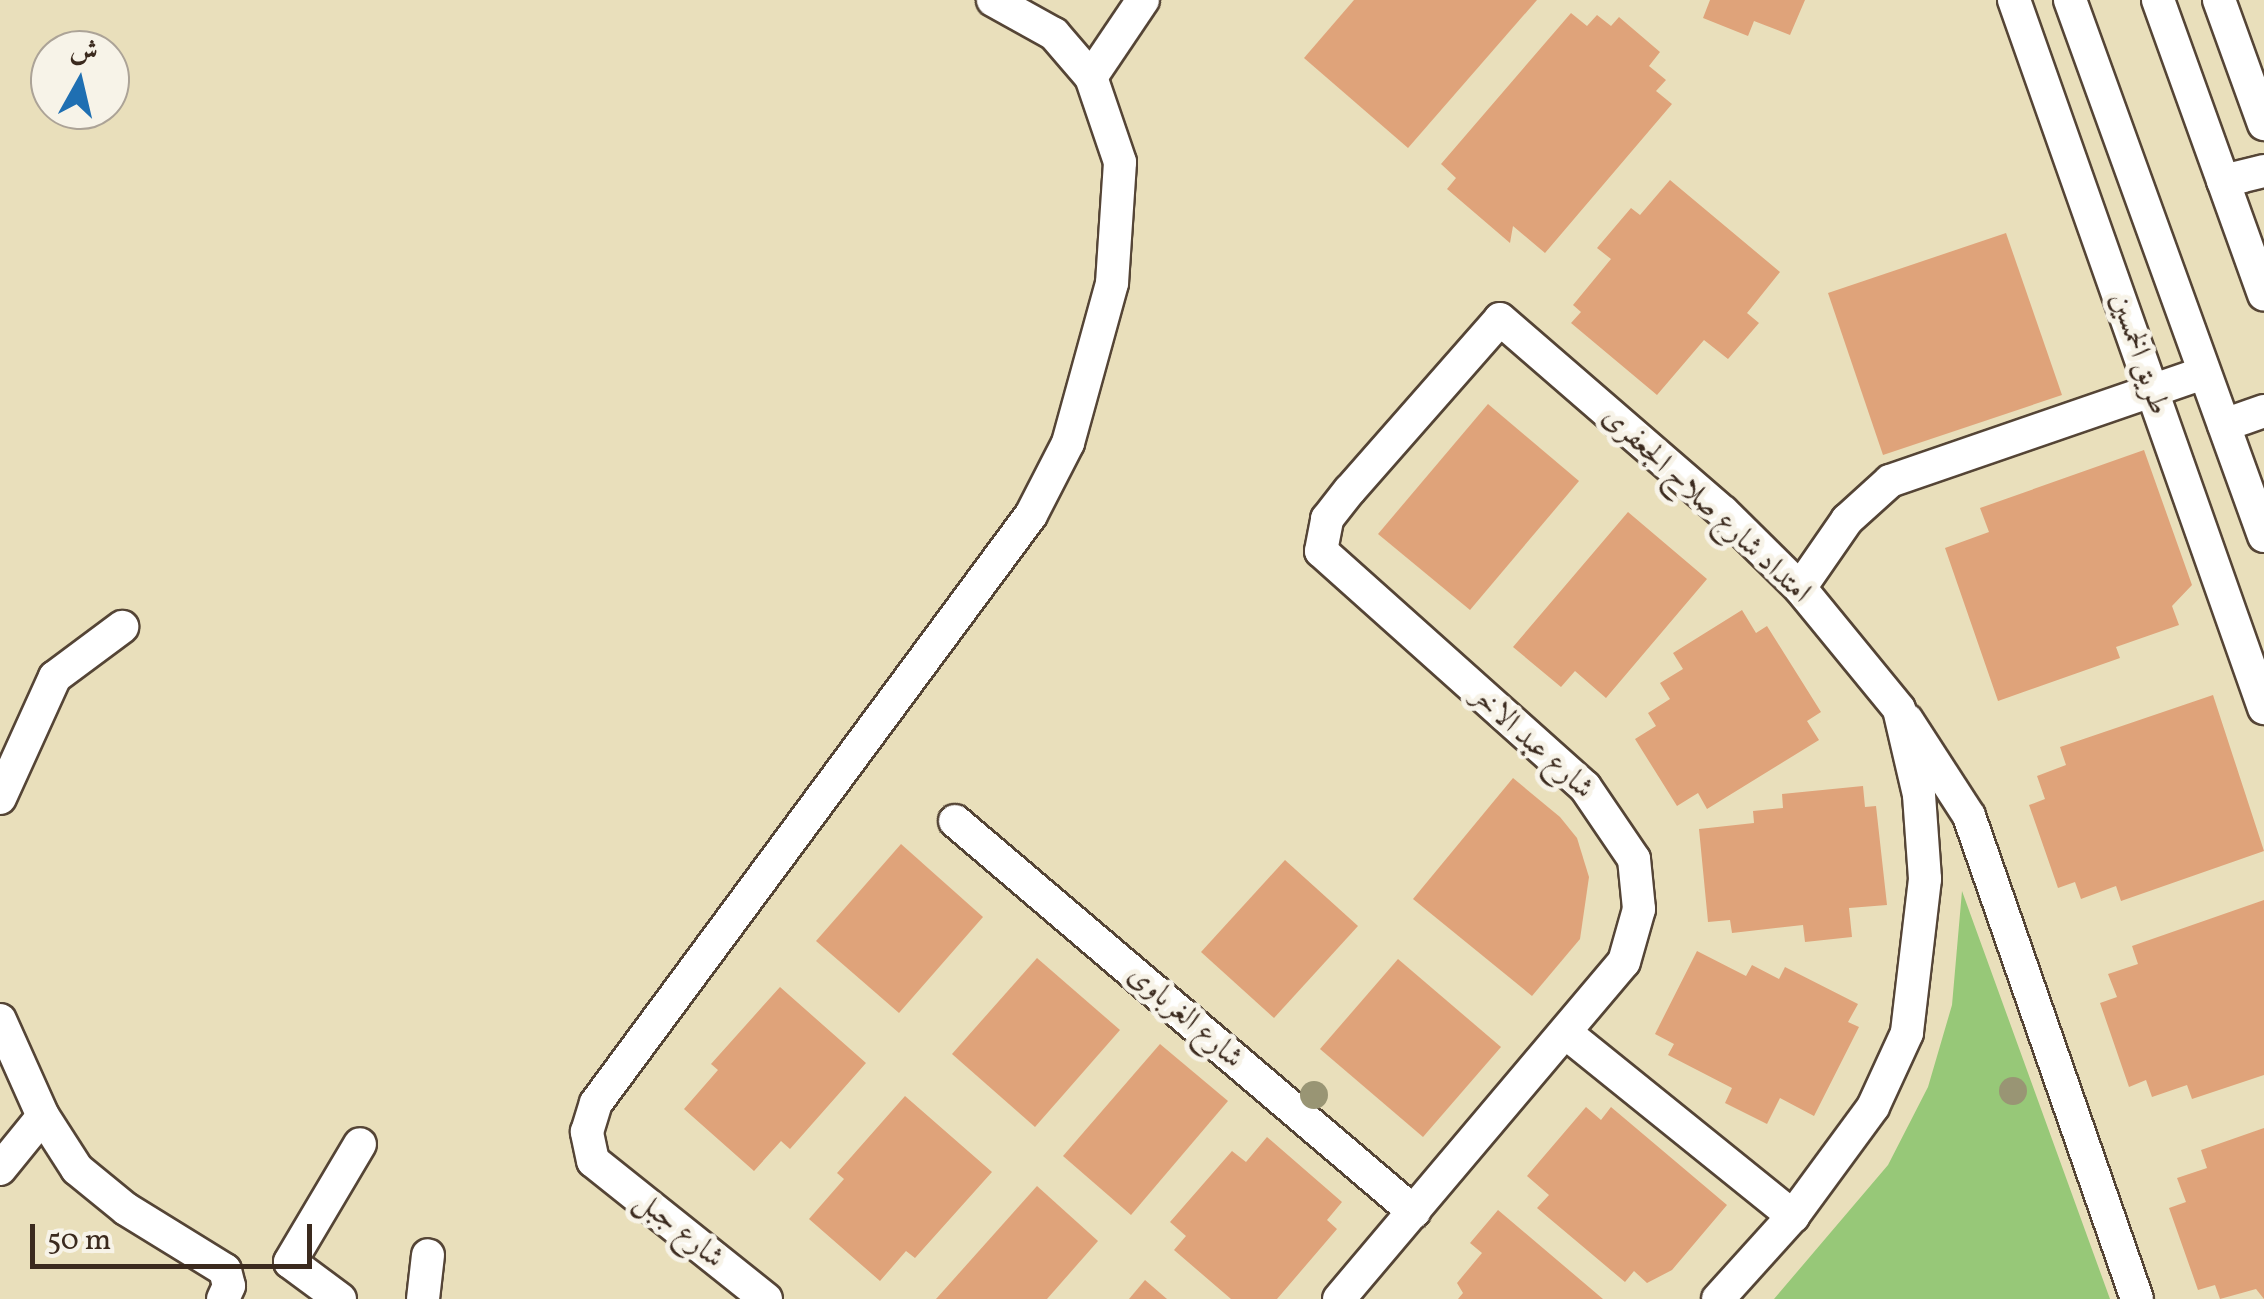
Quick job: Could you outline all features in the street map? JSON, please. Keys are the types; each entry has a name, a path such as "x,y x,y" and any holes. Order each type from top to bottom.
{"street":[{"path":"993,0 1054,34 1092,77 1144,0"},
{"name":"طريق الخمسين","path":"2014,0 2264,708"},
{"name":"طريق الخمسين","path":"2070,0 2264,536"},
{"path":"2158,0 2264,294"},
{"path":"2219,0 2264,124"},
{"name":"شارع جبل","path":"766,1299 592,1161 587,1132 596,1103 1031,515 1068,443 1112,283 1121,214 1120,162 1092,77"},
{"path":"2223,181 2264,171"},
{"name":"امتداد شارع صلاح الجعفرى","path":"1500,319 1724,512 1800,588 1899,710 1919,795 1925,878 1907,1032 1873,1106 1794,1216 1718,1299"},
{"name":"شارع عبد الاخر","path":"1339,1299 1624,962 1639,909 1634,858 1620,830 1586,787 1321,551 1328,519 1350,490 1500,319"},
{"path":"1800,588 1847,520 1890,481 2204,372"},
{"path":"2224,425 2264,411"},
{"path":"0,798 55,677 122,627"},
{"path":"1899,710 1969,816 2137,1299"},
{"name":"شارع الغرباوى","path":"956,821 1414,1212"},
{"path":"0,1020 42,1116 100,1191 224,1270 225,1296"},
{"path":"1566,1034 1794,1216"},
{"path":"0,1169 42,1116"},
{"path":"328,1295 296,1269 292,1254 360,1144"},
{"path":"423,1299 428,1255"}],"green space":[{"path":"1962,891 2110,1299 1774,1299 1888,1165 1928,1087 1952,1005"}],"building":[{"path":"1354,0 1537,0 1408,148 1304,58"},
{"path":"1710,0 1805,0 1790,35 1754,21 1748,36 1703,18"},
{"path":"1571,13 1587,26 1597,15 1611,26 1619,17 1660,52 1649,66 1666,80 1656,91 1672,104 1545,253 1513,226 1510,243 1447,189 1456,178 1441,164"},
{"path":"1670,180 1780,272 1747,313 1759,323 1728,359 1704,340 1657,395 1571,323 1581,312 1573,305 1611,259 1597,248 1631,208 1640,215"},
{"path":"2006,233 2062,395 1883,455 1828,293"},
{"path":"1488,404 1579,481 1470,610 1378,534"},
{"path":"2144,450 2192,585 2172,606 2179,625 2116,647 2120,658 1998,701 1945,548 1989,532 1980,508"},
{"path":"1628,512 1707,579 1606,698 1575,671 1561,687 1513,647"},
{"path":"1742,610 1756,633 1767,626 1821,712 1807,721 1819,740 1707,809 1698,793 1677,806 1635,739 1656,726 1648,713 1670,699 1660,683 1683,669 1673,653"},
{"path":"2213,695 2264,851 2121,901 2116,886 2081,899 2075,882 2058,888 2029,805 2045,799 2037,776 2066,765 2060,747"},
{"path":"1513,778 1560,817 1577,838 1589,877 1580,939 1532,996 1413,899"},
{"path":"1863,786 1865,807 1876,806 1887,905 1849,908 1852,937 1805,942 1803,925 1732,933 1730,920 1708,922 1699,829 1754,823 1753,811 1783,808 1782,794"},
{"path":"901,844 983,917 899,1013 816,941"},
{"path":"1285,860 1358,926 1274,1018 1201,952"},
{"path":"2264,900 2264,1075 2192,1099 2187,1085 2152,1097 2146,1080 2129,1087 2100,1003 2117,997 2108,974 2138,964 2132,946"},
{"path":"1697,951 1746,976 1752,965 1779,979 1785,967 1858,1004 1848,1022 1859,1027 1814,1116 1780,1098 1767,1124 1725,1103 1732,1088 1668,1055 1674,1044 1655,1034"},
{"path":"1037,958 1120,1030 1035,1127 952,1054"},
{"path":"1398,959 1501,1047 1423,1137 1320,1049"},
{"path":"780,987 866,1063 790,1149 781,1141 754,1171 684,1109 718,1070 711,1064"},
{"path":"1160,1044 1228,1101 1131,1215 1063,1156"},
{"path":"905,1096 992,1172 915,1258 906,1251 880,1281 809,1219 844,1179 837,1173"},
{"path":"1586,1107 1601,1120 1611,1107 1727,1205 1672,1270 1647,1283 1634,1271 1625,1282 1537,1208 1549,1195 1527,1176"},
{"path":"2264,1128 2264,1299 2256,1289 2220,1299 2215,1285 2198,1290 2169,1208 2186,1202 2177,1178 2207,1168 2201,1150"},
{"path":"1267,1137 1342,1202 1327,1220 1337,1229 1277,1299 1231,1299 1174,1250 1186,1236 1170,1222 1232,1151 1246,1162"},
{"path":"1037,1186 1098,1241 1047,1299 936,1299"},
{"path":"1498,1210 1603,1299 1458,1299 1463,1293 1457,1283 1482,1253 1470,1243"},
{"path":"1145,1280 1167,1299 1129,1299"}]}
